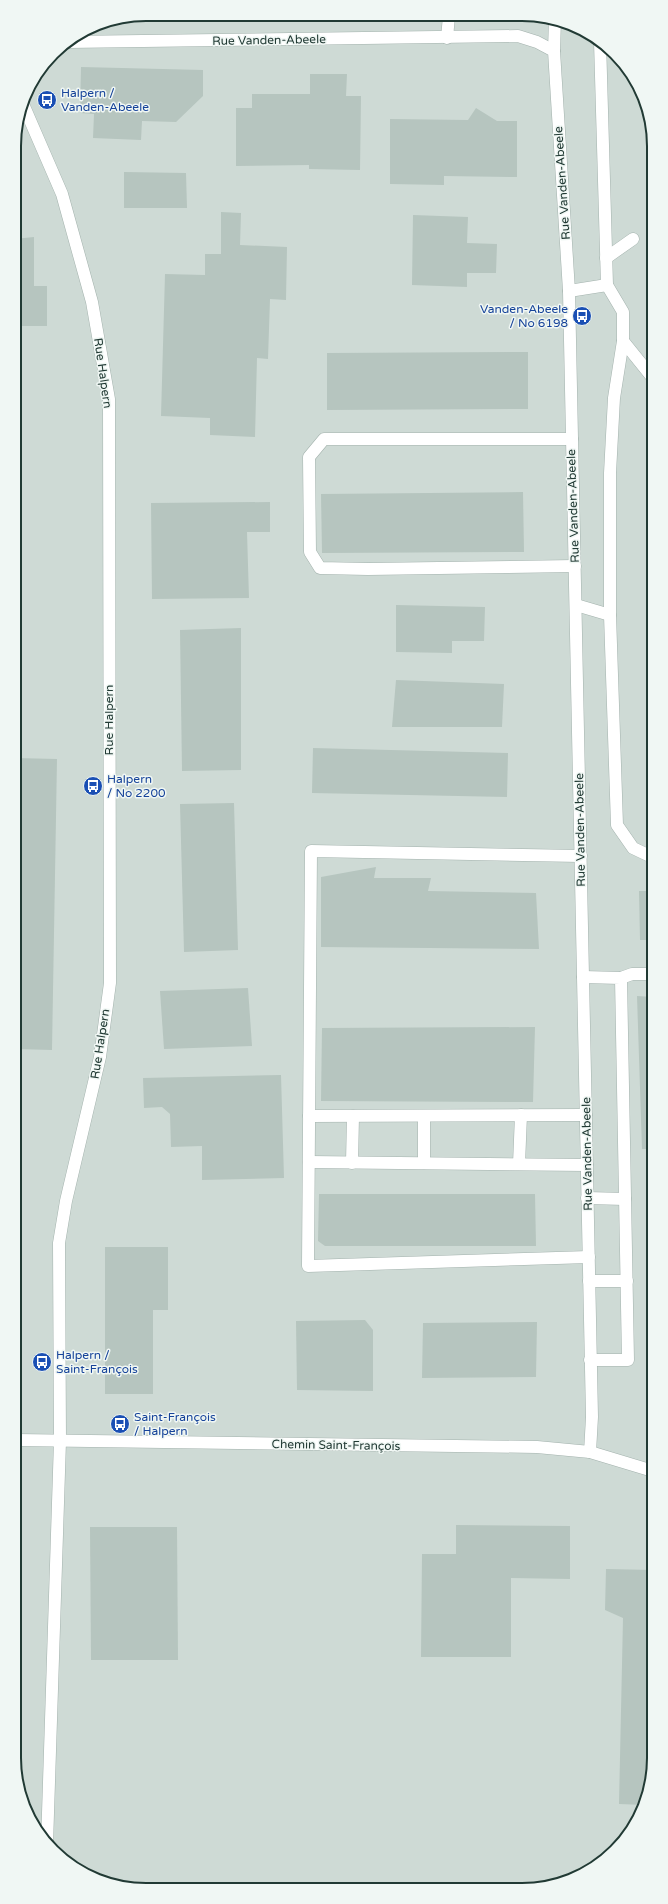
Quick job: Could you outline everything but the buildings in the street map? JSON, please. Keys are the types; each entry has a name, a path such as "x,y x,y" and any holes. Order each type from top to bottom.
{"street":[{"path":"447,38 449,21"},
{"path":"554,51 555,26"},
{"name":"Rue Vanden-Abeele","path":"77,42 518,36 537,42 554,51 569,291 592,1432 590,1452"},
{"path":"600,49 607,285 624,312 623,341 614,398 610,473 610,615 617,825 633,848 647,855"},
{"name":"Rue Halpern","path":"26,111 62,194 92,302 109,399 110,983 100,1057 66,1201 59,1243 60,1441 47,1834"},
{"path":"606,258 633,238"},
{"path":"569,291 607,285"},
{"path":"623,341 647,371"},
{"path":"572,440 324,439 309,457 310,552 320,568 368,569 575,566"},
{"path":"576,605 610,615"},
{"path":"581,856 311,851 308,1266 588,1257"},
{"path":"583,977 621,978 632,974 647,974"},
{"path":"590,1360 628,1360 621,978"},
{"path":"309,1116 586,1115"},
{"path":"352,1162 353,1116"},
{"path":"424,1116 424,1163"},
{"path":"519,1164 521,1116"},
{"path":"309,1162 587,1165"},
{"path":"587,1198 625,1199"},
{"path":"589,1281 626,1280"},
{"name":"Chemin Saint-François","path":"21,1440 537,1447 590,1452 647,1469"}],"shaded area":[{"path":"530,21 546,23 577,34 591,42 616,64 634,91 645,122 647,146 647,1766 643,1790 637,1806 626,1827 616,1840 598,1857 584,1866 570,1873 546,1881 530,1883 138,1883 122,1881 98,1873 84,1866 70,1857 58,1846 47,1834 34,1813 23,1782 21,1766 21,138 25,114 31,98 38,84 52,64 64,52 84,38 114,25 130,22"}],"place":[{"name":"Halpern / Vanden-Abeele","path":"47,100"},
{"name":"Vanden-Abeele / No 6198","path":"582,316"},
{"name":"Halpern / No 2200","path":"93,786"},
{"name":"Halpern / Saint-François","path":"42,1362"},
{"name":"Saint-François / Halpern","path":"120,1424"}]}
